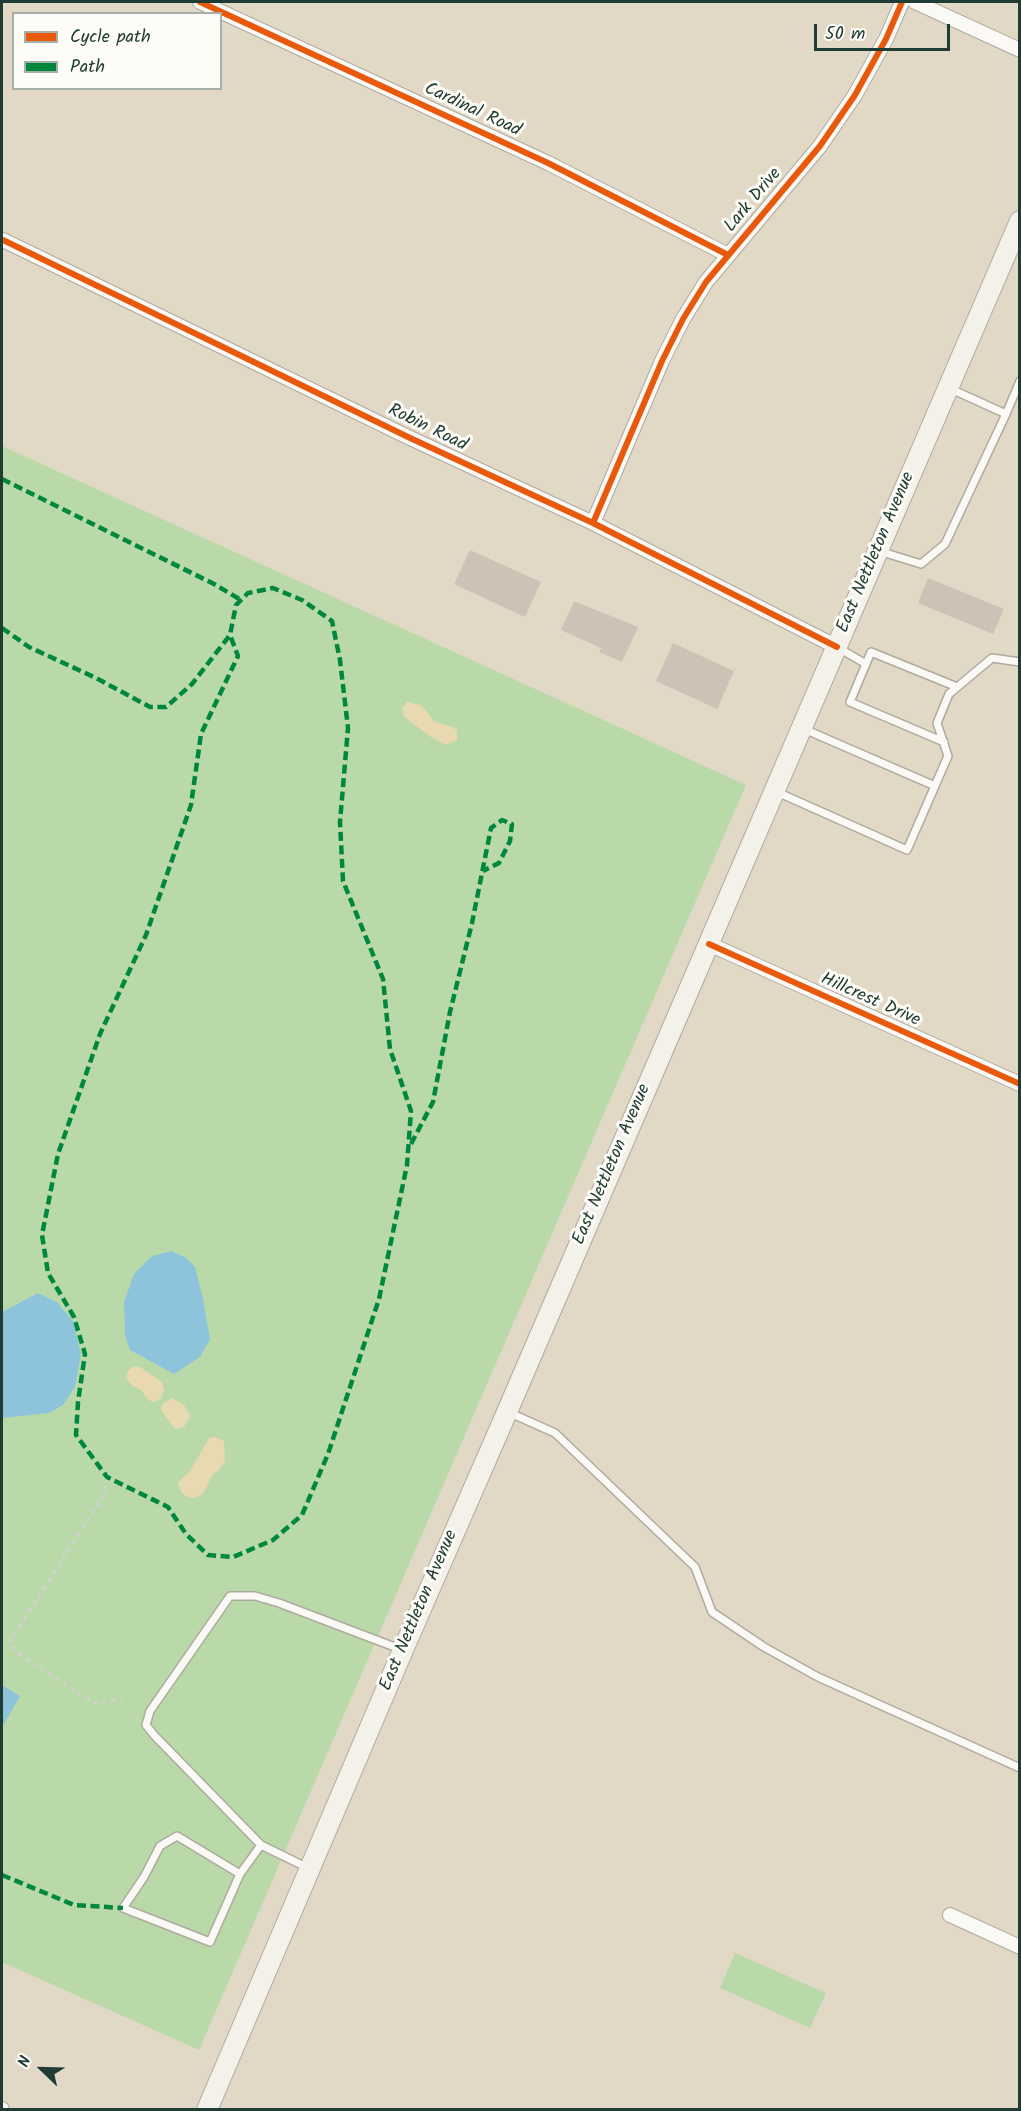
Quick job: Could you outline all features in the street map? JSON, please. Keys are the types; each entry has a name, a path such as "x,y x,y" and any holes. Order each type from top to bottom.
{"main road":[{"name":"East Nettleton Avenue","path":"207,2109 1020,221"}],"street":[{"name":"Cardinal Road","path":"200,2 222,12"},
{"name":"Lark Drive","path":"593,523 662,361 683,319 728,255 820,146 855,95 886,39 902,2"},
{"path":"915,2 1020,50"},
{"name":"Cardinal Road","path":"222,12 548,163 728,255"},
{"name":"Robin Road","path":"3,240 408,437 593,523 837,647"},
{"name":"Hillcrest Drive","path":"709,944 1020,1084"},
{"path":"950,1916 1020,1947"}],"lane":[{"path":"878,551 921,564 945,544 1020,381"},
{"path":"948,388 1006,414"},
{"path":"837,647 866,664"},
{"path":"944,742 850,702 871,652 957,687"},
{"path":"774,791 907,850 948,756 937,723 950,694 992,658 1020,662"},
{"path":"801,728 935,786"},
{"path":"507,1412 555,1433 694,1567 712,1612 764,1647 818,1677 1020,1768"},
{"path":"310,1869 261,1845 154,1735 146,1725 150,1711 230,1596 255,1596 279,1603 403,1650"},
{"path":"240,1874 177,1836 160,1846 144,1877 123,1908 210,1942 240,1874 261,1845"}],"path":[{"path":"107,1477 104,1495 10,1641 14,1651 94,1702 122,1698"}],"green space":[{"path":"2,446 746,785 199,2050 2,1962"},
{"path":"735,1953 826,1993 810,2028 720,1988"}],"sand":[{"path":"407,702 421,705 435,722 457,730 457,740 446,745 404,717 402,708"},
{"path":"132,1367 140,1367 162,1382 164,1391 160,1399 155,1402 148,1400 141,1390 131,1385 126,1377"},
{"path":"172,1398 184,1405 190,1416 184,1427 175,1429 161,1410 162,1404"},
{"path":"215,1437 224,1441 225,1461 213,1474 203,1494 195,1498 187,1497 181,1492 178,1484 190,1471 209,1438"}],"water":[{"path":"172,1251 186,1258 195,1267 210,1339 200,1357 174,1374 130,1350 125,1335 124,1302 134,1274 152,1256"},
{"path":"38,1293 57,1302 73,1321 81,1354 75,1387 63,1405 49,1413 2,1418 2,1312"},
{"path":"2,1685 20,1696 4,1724 2,1722"}],"building":[{"path":"470,550 541,582 525,617 454,584"},
{"path":"928,578 1004,609 993,634 918,603"},
{"path":"574,601 638,627 622,662 599,652 601,648 561,630"},
{"path":"673,643 734,671 717,709 656,681"}],"marked path":[{"path":"2,479 214,584 241,600"},
{"path":"2,628 29,647 96,678 150,707 166,707 192,684 230,635 236,605 248,593 273,588 302,600 332,621 340,660 348,728 340,822 343,881 383,979 390,1049 411,1111 407,1165 379,1299 328,1454 302,1515 273,1540 233,1557 208,1555 186,1534 168,1507 107,1477 76,1435 85,1354 74,1317 48,1273 42,1235 58,1154 100,1034 146,935 191,805 201,734 238,656 230,635"},
{"path":"411,1144 433,1102 450,1012 472,923 491,828 502,820 512,824 510,841 499,863 483,871"},
{"path":"2,1875 74,1905 123,1908"}],"cycle path":[{"path":"200,2 222,12"},
{"path":"593,523 662,361 683,319 706,282 820,146 855,95 886,39 902,2"},
{"path":"222,12 548,163 728,255"},
{"path":"3,240 408,437 593,523 837,647"},
{"path":"709,944 1020,1084"}]}
